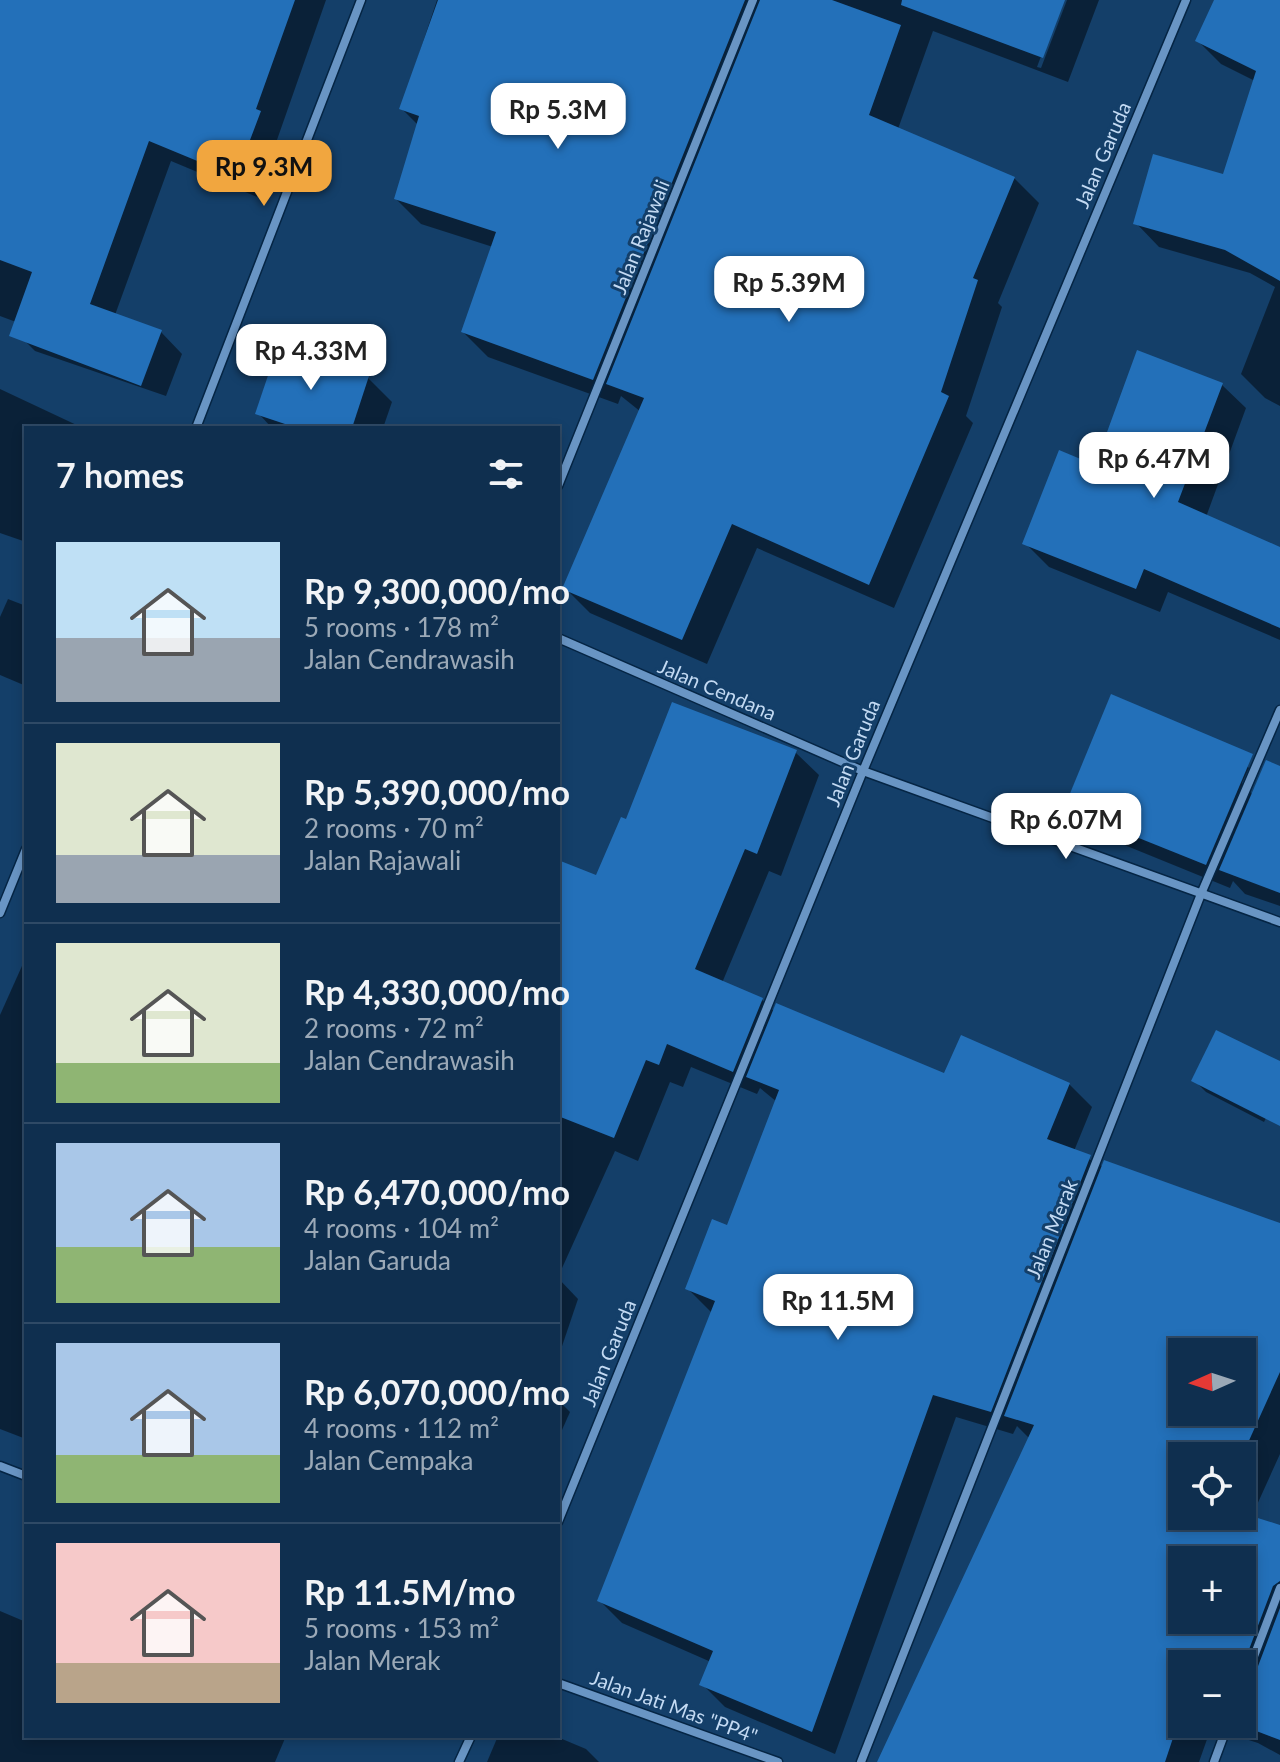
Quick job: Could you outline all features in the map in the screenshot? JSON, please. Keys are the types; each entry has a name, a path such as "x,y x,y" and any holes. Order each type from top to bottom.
{"street":[{"path":"197,426 361,0"},
{"name":"Jalan Rajawali","path":"560,481 753,0"},
{"name":"Jalan Garuda","path":"560,1517 863,771 1186,0"},
{"name":"Jalan Cendana","path":"560,639 863,771 1280,922"},
{"name":"Jalan Merak","path":"861,1762 1201,894 1280,710"},
{"path":"0,913 24,854"},
{"path":"0,1466 24,1475"},
{"path":"1256,1651 1280,1588"},
{"name":"Jalan Jati Mas \"PP4\"","path":"560,1684 778,1762"},
{"path":"459,1762 470,1738"},
{"path":"1214,1762 1223,1738"}],"building":[{"path":"0,0 295,0 256,109 261,111 236,177 149,141 90,304 162,330 141,386 9,336 32,272 0,260"},
{"path":"438,0 745,0 593,380 461,332 496,232 394,199 419,116 399,109"},
{"path":"760,0 832,0 901,25 869,115 1015,177 973,278 978,280 941,392 949,396 869,585 732,524 682,640 562,589 644,398 606,384"},
{"path":"902,0 1065,0 1043,58 901,5"},
{"path":"1214,0 1280,0 1280,281 1225,250 1133,224 1153,154 1223,174 1256,71 1195,41"},
{"path":"278,346 369,376 353,426 291,426 255,414"},
{"path":"1137,350 1223,383 1178,502 1280,547 1280,628 1144,569 1136,589 1022,544 1059,450 1095,465"},
{"path":"1111,694 1253,754 1206,865 1064,808"},
{"path":"672,702 797,750 757,854 745,849 695,969 763,998 733,1072 667,1044 659,1065 646,1060 614,1138 560,1117 560,861 596,875 621,817 626,819"},
{"path":"1266,760 1280,766 1280,893 1219,870"},
{"path":"776,1003 944,1073 961,1035 1070,1083 1047,1139 1091,1155 991,1412 933,1395 812,1732 699,1685 713,1651 597,1601 715,1301 685,1289 712,1219 727,1225 779,1090 746,1077"},
{"path":"1216,1030 1280,1061 1280,1126 1191,1081"},
{"path":"1104,1160 1280,1223 1280,1372 1256,1425 1256,1338 1168,1338 1168,1426 1256,1426 1248,1442 1168,1442 1168,1530 1256,1530 1256,1517 1280,1525 1280,1581 1273,1586 1256,1631 1256,1546 1168,1546 1168,1634 1255,1634 1249,1650 1168,1650 1168,1738 1173,1738 1165,1762 877,1762 1034,1425 1004,1416"},
{"path":"1280,1608 1280,1740 1256,1731 1256,1671"}]}
